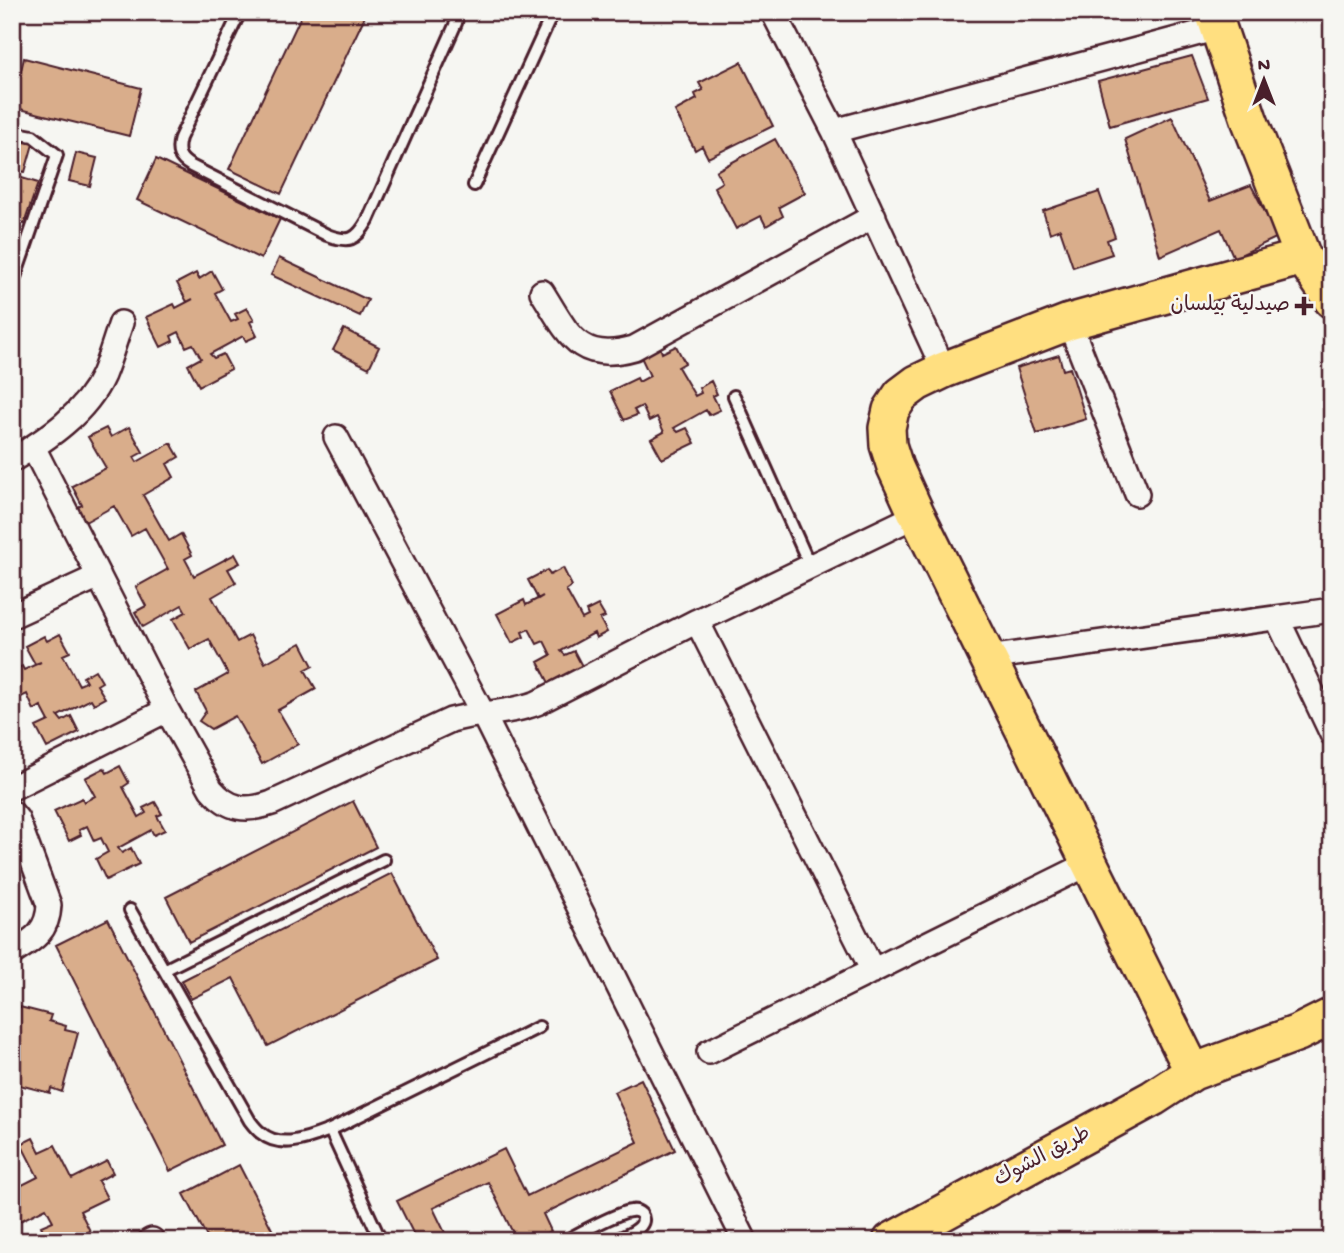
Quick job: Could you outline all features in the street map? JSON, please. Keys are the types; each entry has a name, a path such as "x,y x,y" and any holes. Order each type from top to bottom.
{"main road":[{"path":"1216,20 1249,119 1303,257 1332,300"},
{"path":"1193,1072 917,515 895,467 888,445 887,428 891,410 901,395 916,383 944,370 1069,322 1303,257"},
{"name":"طريق الشوك","path":"891,1241 1153,1098 1193,1072 1298,1032 1332,1016"}],"street":[{"path":"773,12 834,131 944,370"},
{"path":"834,131 1216,20"},
{"path":"542,292 572,338 583,347 598,353 616,353 634,348 874,216"},
{"path":"1069,322 1137,494"},
{"path":"12,460 64,424 90,396 102,376 121,323"},
{"path":"336,437 483,714 746,1241"},
{"path":"33,447 167,710 211,789 220,799 245,809 272,803 451,720 517,710 537,703 697,621 917,515"},
{"path":"12,617 99,576"},
{"path":"988,658 1332,610"},
{"path":"1277,618 1332,734"},
{"path":"697,621 873,971"},
{"path":"12,788 167,710"},
{"path":"12,813 17,819 49,905 49,916 37,936 12,953"},
{"path":"709,1052 1090,863"}],"lane":[{"path":"240,12 180,138 178,155 191,166 327,235 349,240 360,234 368,220 456,23 458,12"},
{"path":"474,185 553,12"},
{"path":"12,132 33,136 57,155 12,286"},
{"path":"734,396 810,566"},
{"path":"164,970 384,860"},
{"path":"131,910 250,1121 262,1134 274,1140 291,1142 330,1130 540,1027"},
{"path":"330,1130 381,1241"},
{"path":"566,1241 625,1212 636,1211 640,1214 643,1219 638,1229 613,1241"}],"building":[{"path":"303,12 367,12 281,194 229,169"},
{"path":"1192,56 1208,98 1110,126 1098,81"},
{"path":"24,58 141,88 129,136 12,107"},
{"path":"741,62 773,126 708,158 702,146 695,150 675,111 697,99 695,94 703,90 699,83"},
{"path":"1172,117 1210,201 1251,185 1278,237 1234,258 1221,229 1160,256 1125,139"},
{"path":"12,139 33,144 25,172 12,169"},
{"path":"775,139 805,193 779,207 783,216 766,226 761,216 736,229 714,187 722,182 716,171"},
{"path":"76,153 97,158 90,186 69,181"},
{"path":"156,159 280,219 261,259 137,200"},
{"path":"12,175 38,183 24,224 17,222 17,230 12,230"},
{"path":"1099,192 1115,237 1107,240 1112,254 1073,267 1060,229 1050,233 1043,211"},
{"path":"279,258 368,300 360,316 271,275"},
{"path":"212,271 222,289 215,293 231,322 238,319 235,314 247,308 254,320 250,322 257,336 246,341 243,336 210,354 214,358 223,354 231,369 199,386 188,365 201,358 193,344 186,347 179,332 171,336 173,341 161,347 146,317 174,304 176,308 193,299 187,302 177,283 196,273 199,279"},
{"path":"344,329 379,347 369,368 333,350"},
{"path":"676,346 685,363 678,367 695,396 701,393 699,388 711,381 717,394 713,396 720,410 709,415 706,410 674,428 678,432 687,428 695,443 662,459 651,439 664,432 657,417 649,421 642,406 634,410 637,415 624,420 610,391 637,378 639,382 650,376 641,357 660,347 662,353"},
{"path":"1059,355 1063,370 1070,368 1086,419 1037,434 1016,368"},
{"path":"129,427 143,452 134,457 137,462 171,443 179,457 167,464 174,477 143,495 169,541 181,534 192,555 185,559 194,576 235,554 240,563 228,569 236,583 212,597 237,642 250,635 265,663 301,643 313,666 305,670 316,689 278,710 298,744 262,764 235,716 211,729 199,721 206,711 196,692 228,674 209,639 190,649 173,619 186,612 182,605 143,627 135,612 146,606 136,587 168,569 145,528 131,536 114,506 78,526 70,511 82,505 72,486 106,468 88,437 106,428 111,437"},
{"path":"563,568 572,586 566,590 582,619 588,616 586,611 598,605 605,617 600,619 607,632 596,638 594,633 561,651 565,655 574,651 582,666 549,683 538,662 551,655 544,641 537,644 529,629 522,632 524,637 512,643 497,614 524,600 526,605 538,599 528,580 547,570 550,575"},
{"path":"60,634 70,652 63,655 79,685 86,682 83,677 95,670 102,682 97,685 105,698 94,704 91,699 58,716 62,721 71,716 79,732 47,748 36,727 49,721 41,706 34,710 27,694 19,698 21,703 12,707 12,671 22,666 24,670 41,662 35,664 25,646 44,636 47,641"},
{"path":"120,766 129,783 123,787 139,817 146,813 143,808 155,802 162,814 157,816 165,830 154,835 151,830 118,848 122,853 131,848 139,864 106,880 96,859 108,852 101,838 94,841 87,826 79,830 81,835 69,841 54,811 82,798 84,802 95,796 85,778 104,768 107,773"},
{"path":"353,801 376,847 189,942 166,897"},
{"path":"392,873 437,960 268,1046 233,978 191,999 181,981"},
{"path":"108,919 222,1145 170,1171 56,945"},
{"path":"12,1005 51,1015 49,1021 66,1026 65,1030 78,1033 62,1092 51,1088 50,1093 12,1083"},
{"path":"641,1079 675,1150 543,1214 551,1231 531,1241 508,1241 515,1237 488,1182 433,1208 449,1241 417,1241 397,1201 504,1149 527,1196 638,1142 614,1092"},
{"path":"33,1138 40,1152 55,1145 72,1179 107,1161 113,1173 98,1181 107,1198 80,1211 95,1241 48,1241 41,1226 53,1221 46,1208 12,1225 12,1211 16,1208 12,1200 12,1190 38,1177 21,1144"},
{"path":"239,1165 278,1241 209,1241 184,1194"}],"place":[{"name":"صيدلية بيلسان","path":"1304,306"}]}
